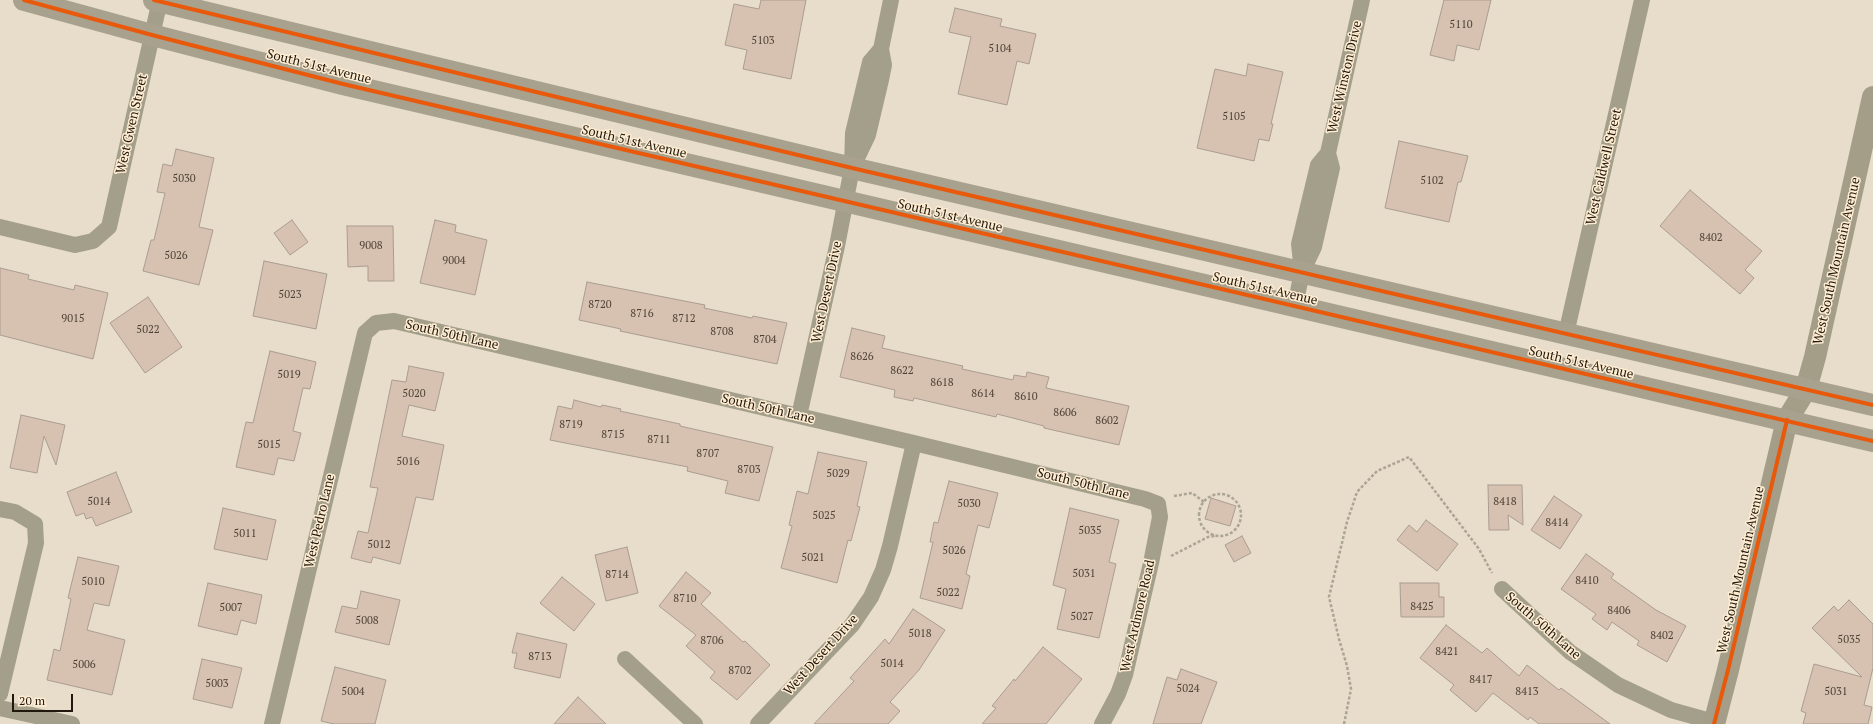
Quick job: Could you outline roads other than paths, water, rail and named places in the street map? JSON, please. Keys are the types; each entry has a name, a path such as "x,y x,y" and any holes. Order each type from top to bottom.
{"main road":[{"name":"South 51st Avenue","path":"24,0 152,35 344,84 1873,441"},
{"name":"South 51st Avenue","path":"158,1 852,168 1873,405"}],"street":[{"name":"West Desert Drive","path":"799,416 846,202 852,168 868,135 870,94 884,65 880,49 892,0"},
{"name":"West Winston Drive","path":"1295,306 1302,272 1314,247 1318,197 1318,165 1328,153 1362,0"},
{"name":"West Caldwell Street","path":"1566,334 1642,0"},
{"name":"West Gwen Street","path":"0,227 75,245 93,241 109,227 152,35 158,1"},
{"name":"West South Mountain Avenue","path":"1714,723 1787,420 1806,389 1815,357 1873,97"},
{"name":"South 50th Lane","path":"376,323 394,321 914,443 1145,499 1158,504"},
{"name":"West Pedro Lane","path":"272,724 365,333 376,323"},
{"name":"West Desert Drive","path":"758,724 852,625 871,597 883,570 890,546 914,443"},
{"name":"West Ardmore Road","path":"1102,724 1118,694 1125,676 1160,517 1158,504"},
{"path":"0,509 15,512 35,524 36,543 0,694"},
{"name":"South 50th Lane","path":"1502,589 1570,652 1618,685 1671,710 1714,723"},
{"path":"625,659 695,724"},
{"path":"0,708 72,724"}]}
